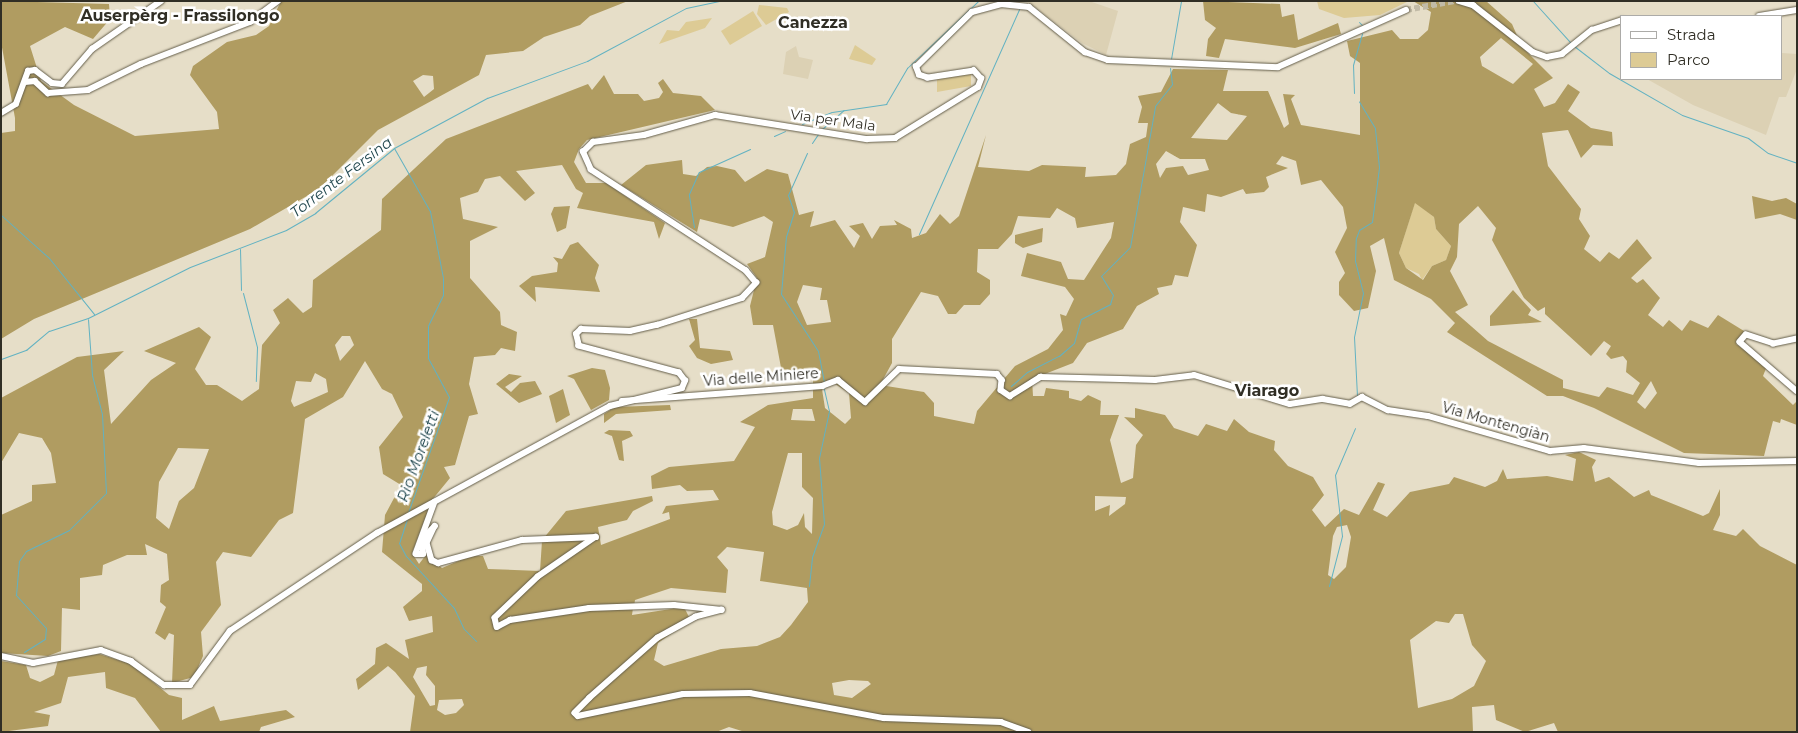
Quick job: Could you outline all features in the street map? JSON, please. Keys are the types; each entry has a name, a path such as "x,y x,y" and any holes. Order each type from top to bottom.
{"main road":[{"path":"1,113 14,107 25,82 24,75 35,70 52,83 62,84 92,49 161,1"},
{"path":"25,82 35,81 48,93 88,90 141,64 250,22 278,1"},
{"path":"1459,1 1473,5 1540,55 1565,53 1592,30 1620,21"},
{"path":"987,4 1021,4 1085,52 1101,58 1268,67 1278,67 1406,10"},
{"name":"Via per Mala","path":"622,401 679,391 685,381 679,373 579,346 575,338 580,329 630,331 657,325 742,298 756,282 746,271 591,170 582,159 582,152 593,142 644,135 715,115 867,139 895,138 981,83 974,70 928,78 919,74 916,67 972,12 987,4"},
{"path":"1766,15 1797,10"},
{"path":"1797,339 1774,344 1746,335 1740,342 1797,391"},
{"name":"Via delle Miniere","path":"622,401 822,386 838,380 865,402 899,369 997,374 1002,380 1002,390 1010,396 1040,378 1155,380 1194,375 1221,381 1290,404 1323,399 1350,404"},
{"name":"Via Montengiàn","path":"1350,404 1362,397 1388,410 1428,416 1550,451 1584,448 1699,463 1797,461"},
{"path":"1,656 34,663 101,650 131,661 164,685 190,685 230,631 377,533 622,401"},
{"path":"435,502 416,554 422,554 422,540 435,526 427,543 432,560 438,563 522,540 596,537 538,577 494,618 497,627 510,620 588,608 674,604 722,610 696,617 658,638 590,698 576,713 578,716 683,694 750,693 884,718 1001,722 1028,732"}],"shaded area":[{"path":"1,1 109,4 110,19 93,39 65,27 30,46 41,81 74,105 135,136 219,129 217,112 190,75 193,66 227,42 256,35 269,26 281,1 628,1 590,16 580,25 544,37 523,51 486,55 479,75 378,130 319,189 250,229 34,319 1,339 1,133 15,131 15,118 1,42","holes":["423,75 433,76 434,89 424,97 413,81"]},
{"path":"1027,1 1089,1 1118,11 1106,55 1082,43"},
{"path":"1203,1 1280,4 1282,17 1294,14 1298,40 1338,23 1341,34 1295,48 1225,39 1219,58 1206,56 1208,39 1216,28 1205,20"},
{"path":"1413,1 1486,1 1512,24 1522,47 1553,78 1534,89 1544,107 1555,103 1568,84 1580,92 1568,111 1591,128 1612,132 1613,146 1593,145 1581,158 1568,130 1542,133 1548,166 1581,209 1579,219 1590,236 1584,249 1600,262 1609,252 1619,259 1637,239 1652,258 1631,278 1637,283 1643,279 1660,298 1648,315 1663,327 1669,320 1682,331 1690,320 1708,328 1718,315 1744,331 1736,344 1767,366 1763,376 1793,405 1797,401 1797,425 1781,419 1780,423 1773,421 1764,456 1684,453 1594,408 1563,396 1547,396 1447,332 1455,323 1431,299 1394,280 1384,238 1370,246 1376,271 1368,308 1354,311 1339,295 1339,282 1345,273 1335,252 1347,228 1343,207 1321,180 1301,185 1296,161 1282,156 1276,164 1288,168 1266,177 1269,187 1264,192 1246,194 1243,189 1221,197 1207,194 1205,212 1183,207 1180,222 1197,245 1188,277 1175,275 1172,285 1157,288 1159,294 1137,306 1123,329 1087,343 1073,363 1032,379 1033,396 1044,396 1046,388 1069,391 1069,398 1081,401 1088,395 1101,401 1100,415 1119,415 1110,440 1121,483 1133,478 1136,445 1143,435 1124,417 1135,418 1135,408 1165,415 1174,428 1198,436 1206,424 1227,431 1234,419 1249,432 1275,441 1274,450 1288,466 1313,477 1324,495 1312,510 1325,527 1344,509 1359,515 1378,482 1385,484 1373,510 1387,517 1410,492 1449,484 1454,477 1485,487 1497,481 1503,469 1507,479 1547,476 1573,481 1576,459 1565,455 1579,452 1596,460 1592,467 1595,482 1609,477 1634,497 1649,490 1651,495 1703,516 1709,513 1720,489 1720,515 1713,530 1736,536 1743,529 1760,546 1797,565 1797,732 1558,732 1554,723 1525,732 1496,720 1494,705 1472,707 1473,732 1029,732 1001,721 884,718 774,695 699,692 584,717 576,713 658,639 691,620 658,643 654,660 664,666 721,649 757,646 780,637 791,625 808,602 807,588 760,581 764,552 727,547 717,557 728,570 726,593 671,588 635,600 634,607 541,614 497,626 495,619 538,578 597,537 594,534 543,539 566,511 652,496 653,501 633,511 627,520 598,527 601,545 670,519 669,512 662,514 666,506 719,500 713,490 687,491 680,485 652,489 651,476 669,467 734,461 755,427 740,422 768,405 813,398 813,374 782,373 773,325 753,325 750,306 757,278 747,264 765,257 773,222 764,216 733,227 700,219 697,232 621,185 646,165 682,160 683,174 696,176 707,167 717,166 735,170 745,182 767,169 788,174 799,215 814,211 810,227 835,220 854,248 860,236 849,226 863,223 872,239 880,226 897,225 894,220 911,229 912,238 926,233 940,214 950,224 959,216 986,135 978,167 1029,171 1042,165 1086,167 1085,177 1116,175 1126,164 1130,144 1146,137 1148,123 1138,123 1142,107 1138,96 1161,92 1173,69 1228,70 1223,91 1268,91 1284,128 1289,124 1283,94 1295,95 1291,99 1301,125 1360,135 1360,63 1350,56 1347,41 1392,30 1400,39 1418,39 1428,30 1431,12","holes":["1501,38 1533,64 1513,84 1482,66 1480,57","1218,103 1231,113 1247,116 1227,140 1191,138","1166,151 1180,159 1205,159 1209,170 1188,175 1183,166 1166,168 1160,178 1156,164","1415,203 1434,217 1436,229 1451,246 1446,260 1432,266 1423,280 1406,268 1399,253","1478,206 1496,228 1492,240 1524,298 1538,311 1545,307 1545,314 1591,356 1604,341 1611,346 1606,354 1611,359 1623,356 1627,361 1626,372 1640,383 1633,395 1607,387 1599,397 1563,388 1563,380 1488,341 1455,312 1468,305 1450,271 1457,257 1459,224","1057,208 1075,218 1077,228 1114,222 1111,238 1084,280 1068,279 1061,262 1027,253 1021,276 1065,287 1074,299 1066,316 1060,314 1063,330 1048,349 1015,366 977,411 974,424 934,416 934,403 924,392 880,385 892,363 892,339 921,292 938,296 948,314 956,314 964,305 980,305 990,294 990,280 977,272 978,249 998,249 1012,234 1018,216 1050,218","803,285 822,288 820,300 827,300 831,322 807,325 797,302","829,380 849,393 851,418 845,424 825,408 821,383","1651,381 1657,393 1645,409 1637,402","793,409 812,409 815,421 791,420","788,453 802,453 802,487 813,498 812,534 805,527 804,513 798,525 787,530 773,525 772,512","1095,496 1126,497 1125,504 1109,516 1110,505 1095,511","1347,525 1351,537 1346,567 1334,579 1328,575 1333,536 1337,527","1455,614 1463,614 1472,645 1486,661 1474,686 1452,699 1418,708 1410,640 1436,621 1449,623","849,680 868,681 871,684 852,698 834,695 832,683"]},
{"path":"796,46 799,57 813,60 808,79 783,74 786,52"},
{"path":"1783,53 1797,54 1797,69 1786,97 1779,97 1766,135 1693,105 1649,80 1783,80"},
{"path":"604,75 614,94 638,94 644,101 659,98 663,92 658,83 663,79 673,93 701,96 715,110 587,140 579,149 574,162 586,183 606,183 665,223 659,239 654,222 577,208 583,193 576,189 562,165 516,171 535,193 525,201 500,176 485,179 478,192 460,198 463,219 498,227 470,241 470,278 500,312 501,325 517,332 515,351 501,348 495,355 474,357 469,384 478,414 469,416 455,465 444,467 450,478 432,500 412,553 419,564 426,555 442,568 470,556 483,556 488,569 540,571 542,541 594,535 494,618 497,627 510,620 567,612 633,608 632,615 684,607 690,619 668,631 575,713 578,717 683,694 750,694 883,719 1001,722 1027,732 745,732 729,727 716,732 410,732 415,696 395,672 388,666 358,690 356,679 375,664 376,648 386,643 409,659 405,640 433,632 432,616 409,621 403,607 422,591 422,584 382,552 385,515 401,485 383,474 379,447 403,417 392,394 382,389 365,361 343,397 305,419 293,513 279,520 251,557 223,552 216,562 221,605 201,632 203,656 194,677 172,683 174,635 169,633 165,640 155,633 166,607 160,602 161,585 169,580 167,554 145,544 147,555 127,555 103,565 102,575 80,578 80,610 62,608 61,651 48,656 1,653 1,515 32,501 32,485 56,483 51,453 42,438 19,433 1,463 1,398 77,357 124,351 104,370 111,424 151,380 176,363 144,351 199,327 211,337 195,369 206,385 217,385 242,401 259,389 262,345 280,323 273,310 288,298 303,313 312,307 313,280 381,230 382,199 446,139 588,84 592,90","holes":["342,336 350,336 354,345 340,361 335,345","315,373 326,379 328,392 294,407 291,401 296,381 311,382","178,448 209,449 194,488 179,501 169,529 156,518 159,482","427,666 426,675 435,686 435,705 430,706 413,677 417,668","462,699 464,705 456,713 445,715 437,710 439,700"]},
{"path":"1752,196 1772,201 1786,198 1797,204 1797,220 1780,214 1755,219"},
{"path":"570,206 566,228 557,232 551,214 554,207"},
{"path":"1043,228 1042,242 1023,248 1015,243 1015,235"},
{"path":"578,242 599,265 595,278 600,292 535,287 536,302 519,286 532,276 557,272 558,263 553,257 562,259 570,245"},
{"path":"1513,290 1531,310 1528,315 1542,322 1490,326 1490,316"},
{"path":"689,319 697,319 700,348 730,351 733,360 711,364 697,358 689,346 695,340"},
{"path":"592,368 605,370 610,388 609,400 591,410 574,379 567,376"},
{"path":"509,374 522,376 505,387 511,392 520,383 535,381 542,394 519,403 496,384"},
{"path":"563,389 570,415 556,423 549,396"},
{"path":"670,405 671,410 616,414 604,423 604,414 615,407"},
{"path":"609,430 630,431 633,436 622,441 624,461 619,460 612,436 604,433"},
{"path":"99,654 131,664 169,695 182,698 182,720 214,706 220,721 286,710 295,717 261,727 259,732 161,732 135,698 106,688 105,672 68,677 61,703 34,712 50,715 48,726 1,732 1,661 26,665 30,678 40,682 54,675 58,660"}],"green space":[{"path":"1317,1 1409,1 1380,15 1344,18 1319,9"},
{"path":"759,5 787,8 789,12 766,25 757,14"},
{"path":"753,11 762,26 730,45 721,31"},
{"path":"712,18 705,28 659,44 667,30 679,31 686,22"},
{"path":"855,45 876,59 872,65 849,59"},
{"path":"971,73 971,86 937,92 937,79"},
{"path":"1415,202 1434,217 1436,229 1451,246 1446,260 1432,266 1422,280 1419,274 1406,268 1399,253"}],"waterway":[{"name":"Torrente Fersina","path":"1,359 26,350 49,331 88,318 190,267 286,230 315,213 394,148 487,98 587,61 686,8 720,1"},
{"path":"802,124 832,112 886,104 907,68 978,1"},
{"path":"1171,59 1181,1"},
{"name":"Torrente Fersina","path":"1533,1 1571,43"},
{"path":"919,234 1019,9"},
{"path":"1359,22 1362,25"},
{"path":"1354,93 1353,65 1362,33"},
{"name":"Torrente Fersina","path":"1574,46 1620,79"},
{"path":"1011,386 1027,372 1059,356 1074,343 1081,319 1110,304 1113,295 1101,276 1130,247 1155,106 1172,84 1170,68"},
{"name":"Torrente Fersina","path":"1621,80 1682,115 1748,138 1768,153 1797,163"},
{"path":"1357,396 1354,337 1363,293 1355,261 1356,238 1359,230 1372,222 1379,167 1375,128 1359,101"},
{"path":"822,129 844,110"},
{"path":"774,136 785,131"},
{"path":"812,143 818,134"},
{"name":"Rio Moreletti","path":"394,148 430,211 443,278 443,295 428,326 428,358 449,397 408,513"},
{"path":"694,227 689,194 699,172 750,149"},
{"path":"807,153 788,195 794,212 786,236 781,294 818,351 824,382"},
{"path":"1,215 49,258 94,314"},
{"path":"240,249 241,290"},
{"path":"243,293 257,347 256,381"},
{"path":"24,652 45,639 46,628 16,595 19,561 26,551 69,530 106,493 102,414 92,375 88,319"},
{"path":"809,586 812,557 824,524 819,458 829,411 824,389"},
{"path":"1329,586 1342,536 1335,475 1355,428"},
{"name":"Rio Moreletti","path":"407,519 399,543 406,556 454,608 464,629 476,641"}],"tunnel":[{"path":"1406,10 1454,1"}],"district":[{"name":"Auserpèrg - Frassilongo","path":"180,16"},
{"name":"Canezza","path":"813,23"},
{"name":"Viarago","path":"1267,391"}]}
